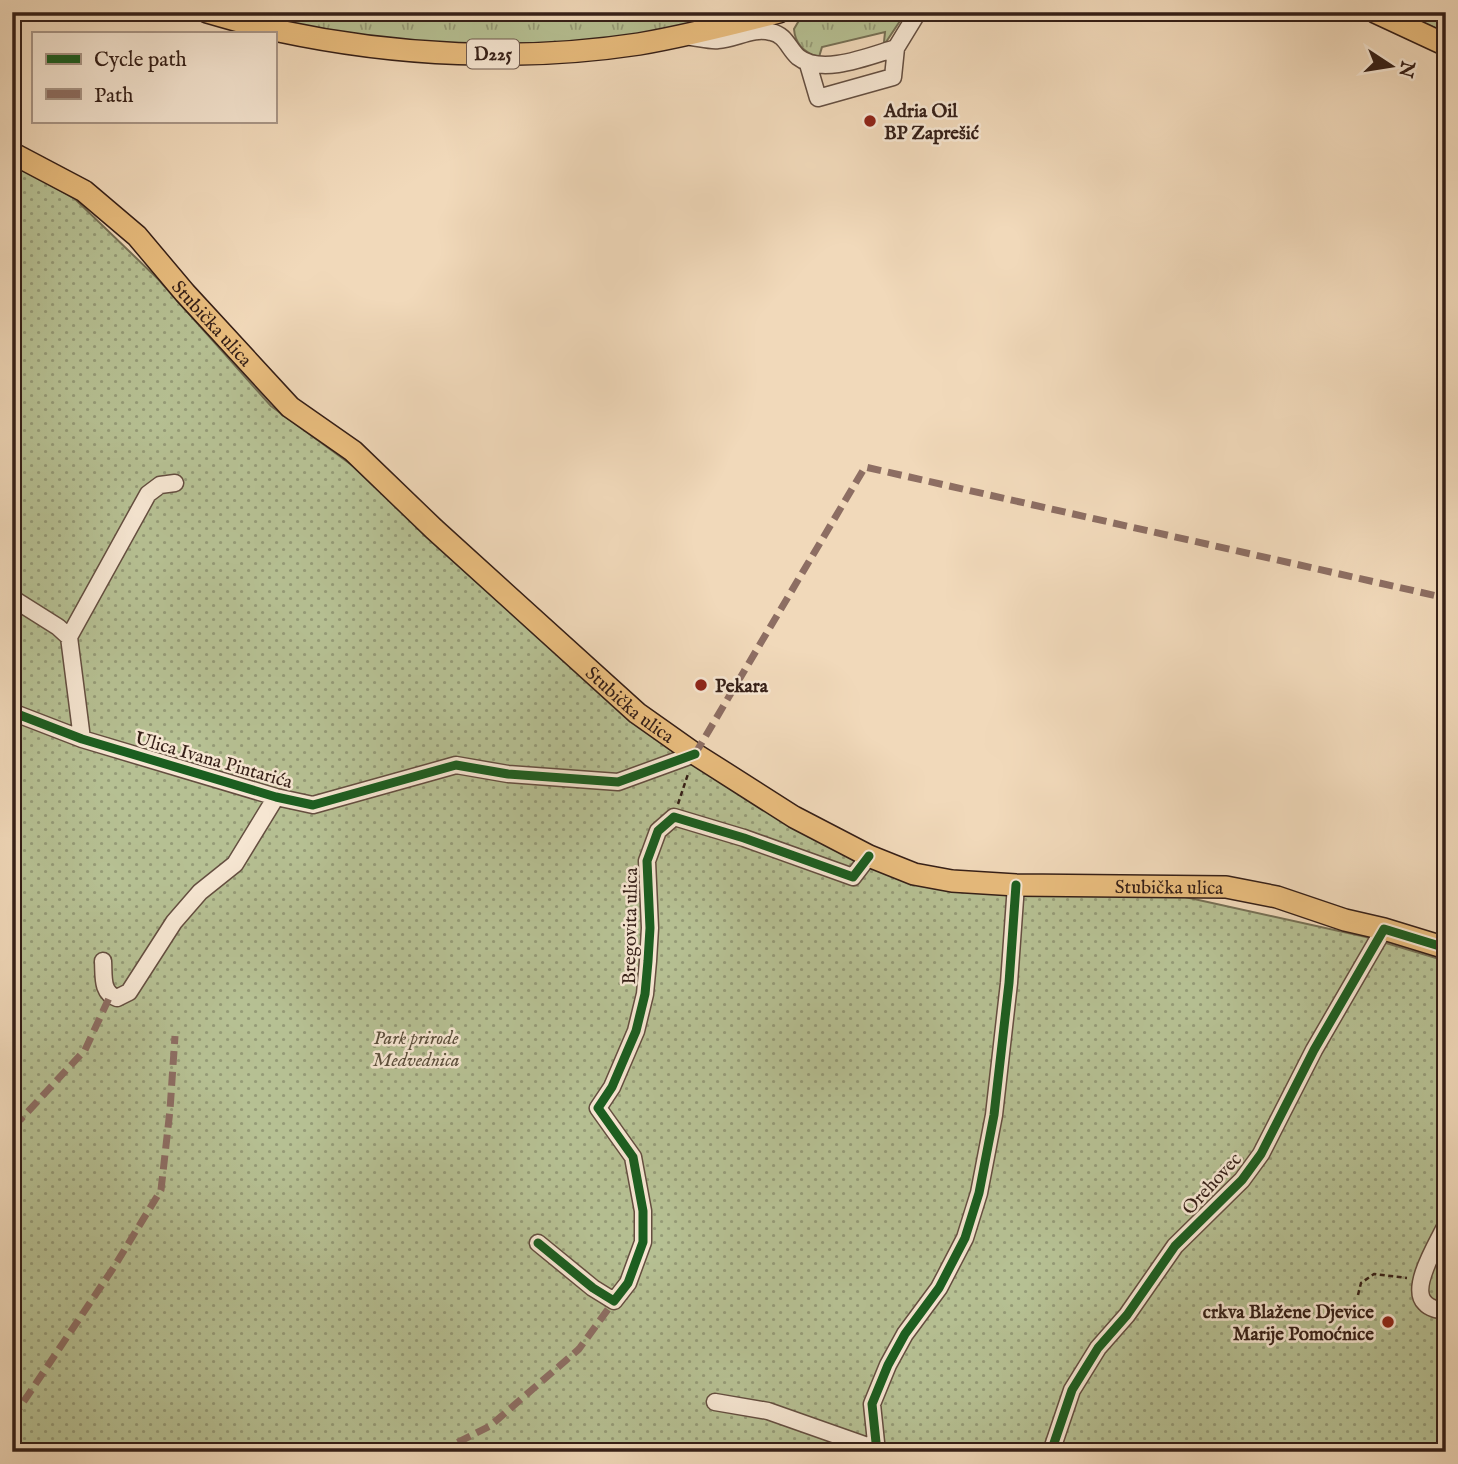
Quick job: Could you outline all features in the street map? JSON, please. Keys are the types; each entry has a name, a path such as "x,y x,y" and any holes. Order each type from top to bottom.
{"main road":[{"name":"D225","path":"207,12 277,31 340,43 437,52 557,52 637,44 779,12"},
{"path":"1375,12 1446,45"},
{"name":"Stubička ulica","path":"12,153 84,191 137,236 185,293 290,407 353,451 434,529 637,713 695,754 794,817 869,856 915,874 952,881 1016,885 1160,884 1226,887 1277,897 1345,920 1446,948"}],"street":[{"path":"807,64 818,98 893,77 897,48 918,12"},
{"path":"682,36 717,41 756,31 771,31 784,38 794,54 807,64 827,66 897,48"},
{"path":"82,738 69,637 148,494 160,485 175,483"},
{"path":"12,598 69,637"},
{"name":"Ulica Ivana Pintarića","path":"12,712 82,738 276,797 313,805 456,765 508,774 618,782 695,754"},
{"name":"Ulica Ivana Pintarića","path":"103,961 105,989 110,996 117,998 129,992 174,922 200,892 235,864 276,797"},
{"path":"674,817 744,838 853,877 869,856"},
{"name":"Bregovita ulica","path":"538,1243 593,1288 614,1301 628,1283 643,1242 643,1211 632,1157 598,1108 612,1087 636,1031 645,994 648,961 650,928 647,861 658,831 674,817"},
{"path":"715,1402 768,1411 876,1450 873,1404 888,1365 905,1334 939,1289 965,1238 979,1192 994,1115 1009,983 1016,885"},
{"name":"Orehovec","path":"1051,1452 1072,1390 1098,1348 1134,1306 1175,1246 1242,1180 1261,1154 1314,1050 1384,929"},
{"path":"1446,1225 1420,1281 1423,1302 1430,1307 1446,1311"}],"path":[{"path":"674,817 695,754"},
{"path":"1358,1295 1361,1283 1374,1274 1420,1281"}],"green space":[{"path":"243,12 746,12 614,38 494,46 374,39"},
{"path":"818,12 906,12 886,42 885,32 822,47 819,57 802,47 796,39 794,29 801,17"},
{"path":"1399,12 1446,12 1446,33"},
{"name":"Park prirode Medvednica","path":"12,163 75,199 158,279 271,406 427,520 617,695 794,817 925,875 1167,893 1366,937 1446,961 1446,1452 12,1452"}],"marked path":[{"path":"695,754 865,467 1446,598"},
{"path":"12,1125 21,1119 85,1050 110,996"},
{"path":"12,1419 114,1267 161,1190 175,1036"},
{"path":"439,1452 490,1426 579,1349 614,1301"}],"cycle path":[{"path":"12,712 82,739 276,797 313,805 456,765 508,774 618,782 695,754"},
{"path":"538,1243 593,1288 614,1301 628,1283 643,1242 643,1211 633,1157 598,1108 612,1087 636,1031 645,994 650,928 647,861 658,831 674,817 744,838 853,877 869,856"},
{"path":"877,1452 872,1404 888,1365 905,1334 939,1288 965,1238 979,1193 994,1115 1009,983 1016,885"},
{"path":"1051,1452 1072,1390 1098,1348 1127,1315 1175,1246 1242,1180 1261,1154 1314,1050 1384,929 1446,948"}],"place":[{"name":"Adria Oil BP Zaprešić","path":"870,121"},
{"name":"Pekara","path":"701,685"},
{"name":"crkva Blažene Djevice Marije Pomoćnice","path":"1388,1322"}]}
